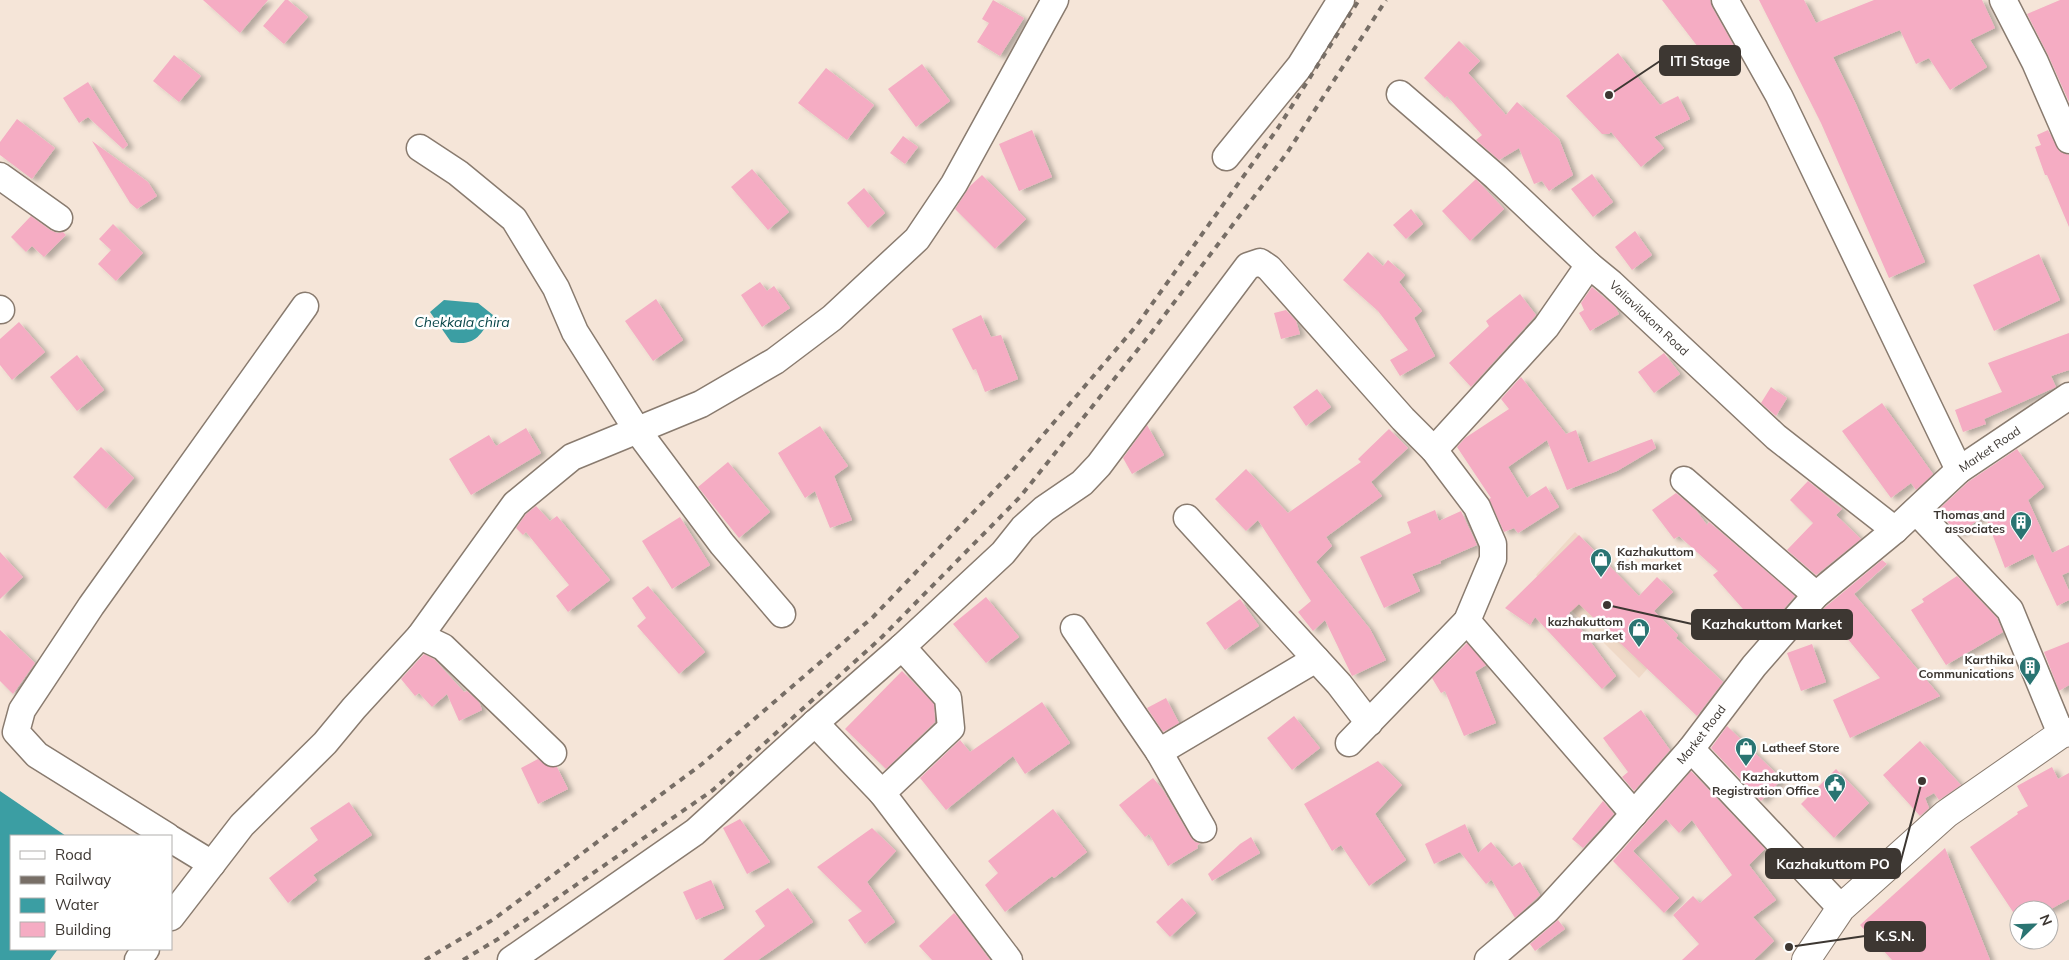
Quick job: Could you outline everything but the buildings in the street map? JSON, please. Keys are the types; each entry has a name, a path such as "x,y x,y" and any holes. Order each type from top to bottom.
{"main road":[{"path":"1808,959 1840,908 1946,814 2065,733"}],"street":[{"path":"172,916 242,825 325,743 354,708 420,636 515,504 572,457 701,404 775,361 832,318 917,239 954,184 1055,0"},
{"path":"1226,157 1300,66 1341,0"},
{"path":"1725,0 1779,96 1959,470"},
{"path":"2003,0 2035,62 2069,140"},
{"name":"Valiavilakom Road","path":"1400,94 1496,177 1776,437 1895,530"},
{"path":"420,148 458,173 514,220 556,288 575,332 637,430 722,544 782,614"},
{"path":"0,176 59,218"},
{"path":"511,960 695,832 902,647 1003,553 1023,528 1044,509 1082,483 1098,466 1248,266 1260,262 1269,268 1403,419 1434,450 1478,507 1493,544 1493,559 1466,621 1349,743"},
{"path":"1434,450 1546,327 1589,265"},
{"path":"165,835 38,756 16,732 22,710 91,606 305,306"},
{"name":"Market Road","path":"1488,960 1547,910 1634,814 1691,749 1754,666 1816,595 1895,530 1959,470 2069,396"},
{"path":"1684,480 1816,595"},
{"path":"1916,511 2010,610 2065,733"},
{"path":"1187,518 1339,684 1369,723"},
{"path":"1466,621 1634,814"},
{"path":"1074,628 1159,752 1203,828"},
{"path":"420,636 443,647 553,752"},
{"path":"882,793 951,728 948,698 902,647"},
{"path":"1159,752 1316,659"},
{"path":"815,723 882,793 1010,960"},
{"path":"1691,749 1840,908"},
{"path":"172,840 212,864"}],"shaded area":[{"name":"kazhakuttom market","path":"1575,532 1677,635 1639,678 1536,575"}],"water":[{"name":"Chekkala chira","path":"444,300 478,303 493,315 477,338 466,343 451,342 430,312"},
{"path":"0,791 65,835 10,835 10,950 57,950 50,960 0,960"}],"railway":[{"path":"425,960 494,919 702,764 873,617 1009,475 1137,325 1278,128 1359,0"},
{"path":"463,960 498,939 713,790 882,637 1020,497 1151,333 1287,153 1386,0"}],"place":[{"name":"ITI Stage","path":"1609,95"},
{"name":"Thomas and associates","path":"2021,541"},
{"name":"Kazhakuttom fish market","path":"1601,578"},
{"name":"Kazhakuttom Market","path":"1607,605"},
{"name":"kazhakuttom market","path":"1639,648"},
{"name":"Karthika Communications","path":"2030,686"},
{"name":"Latheef Store","path":"1746,767"},
{"name":"Kazhakuttom PO","path":"1922,781"},
{"name":"Kazhakuttom Registration Office","path":"1835,803"},
{"name":"K.S.N.","path":"1789,947"}]}
